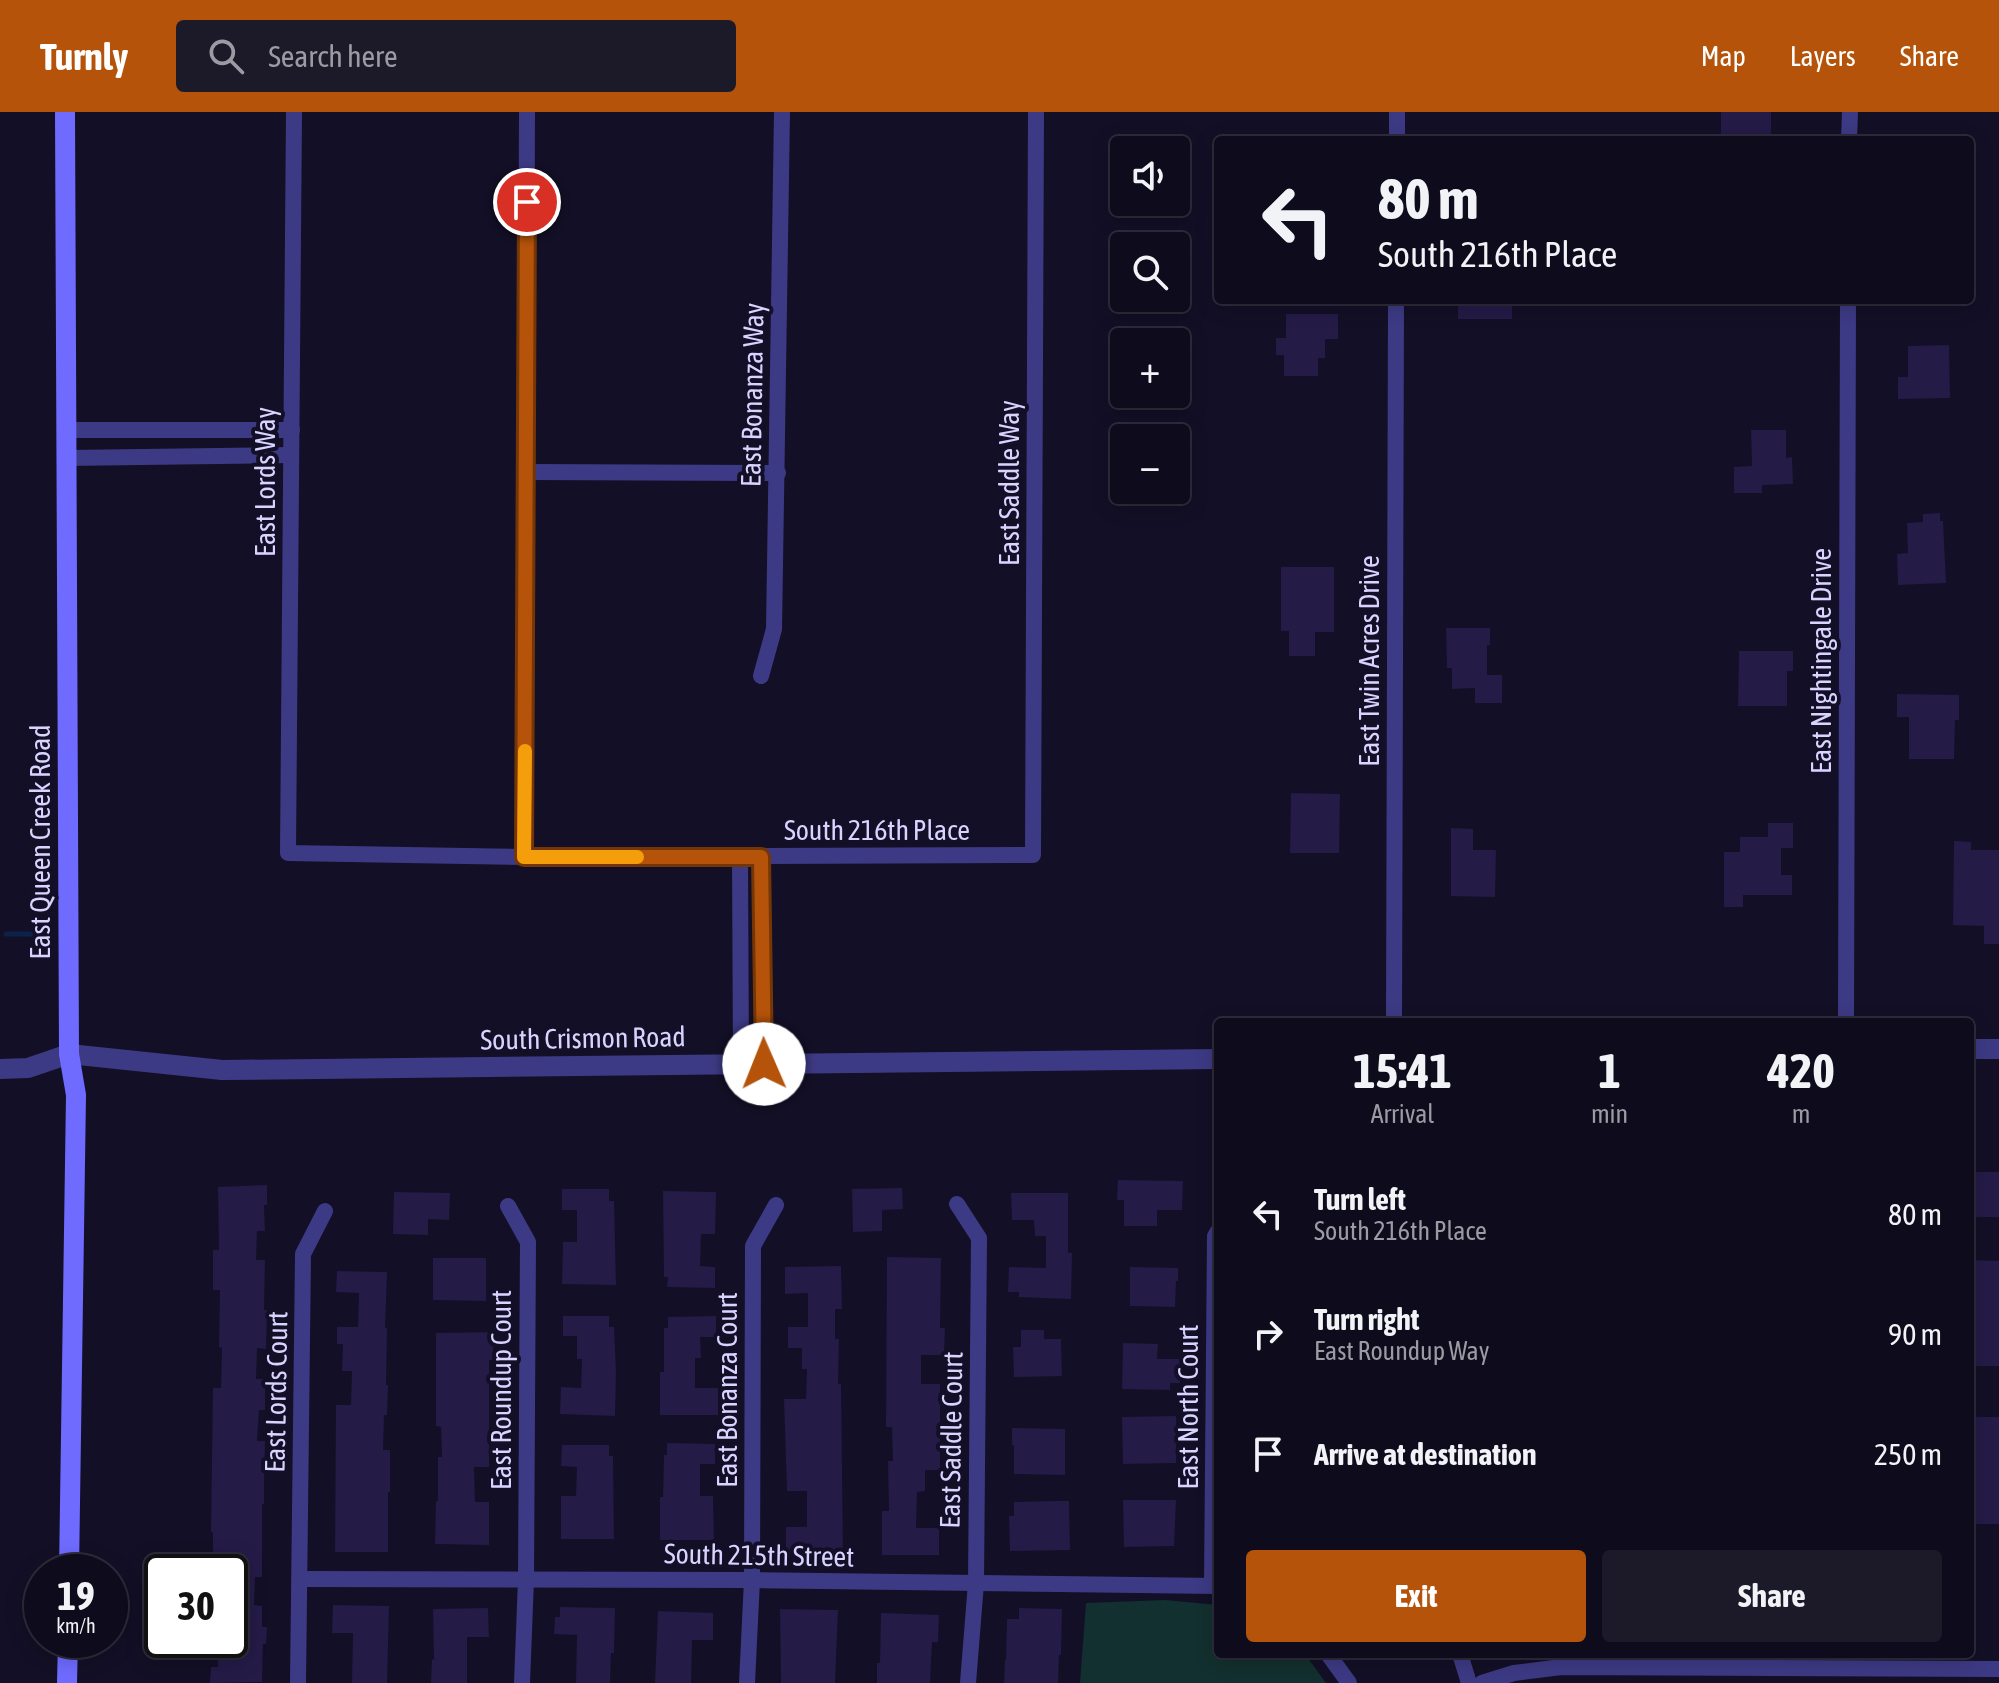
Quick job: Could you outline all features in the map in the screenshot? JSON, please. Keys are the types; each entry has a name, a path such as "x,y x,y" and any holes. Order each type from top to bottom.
{"main road":[{"name":"East Queen Creek Road","path":"65,112 69,1054 76,1095 69,1554"},
{"path":"67,1683 68,1658"}],"street":[{"name":"East Lords Way","path":"288,853 294,112"},
{"path":"524,857 527,112"},
{"name":"East Bonanza Way","path":"761,676 774,629 782,112"},
{"name":"East Saddle Way","path":"1033,855 1036,112"},
{"path":"1397,112 1397,136"},
{"path":"1849,136 1850,112"},
{"name":"East Twin Acres Drive","path":"1394,1018 1396,304"},
{"name":"East Nightingale Drive","path":"1846,1018 1848,304"},
{"path":"66,430 292,430"},
{"path":"66,458 291,455"},
{"path":"527,472 778,473"},
{"name":"South 216th Place","path":"288,853 524,857 1033,855"},
{"path":"740,857 741,1065"},
{"path":"761,857 764,1064"},
{"path":"1974,1049 1999,1049"},
{"name":"South Crismon Road","path":"0,1069 28,1068 69,1054 222,1070 1214,1059"},
{"name":"East Saddle Court","path":"957,1204 979,1238 976,1583 968,1683"},
{"name":"East Bonanza Court","path":"752,1580 753,1246 776,1205"},
{"name":"East Roundup Court","path":"508,1206 528,1242 526,1579 522,1683"},
{"name":"East Lords Court","path":"300,1579 303,1254 325,1211"},
{"path":"298,1683 300,1579"},
{"name":"South 215th Street","path":"300,1579 752,1580 1214,1586"},
{"path":"747,1683 752,1580"},
{"path":"1331,1658 1349,1683"},
{"path":"1461,1658 1469,1683"},
{"path":"1482,1683 1514,1673 1561,1667 1682,1661 1916,1662 1999,1669"}],"green space":[{"path":"1165,1600 1214,1605 1214,1658 1308,1658 1326,1683 1080,1683 1086,1603"}],"building":[{"path":"1721,112 1771,112 1771,136 1721,136"},
{"path":"1458,304 1512,304 1512,319 1458,319"},
{"path":"1286,314 1338,314 1338,339 1325,339 1325,358 1318,358 1318,376 1284,376 1284,355 1276,355 1276,338 1286,338"},
{"path":"1949,345 1950,398 1898,399 1898,377 1908,377 1908,346"},
{"path":"1751,430 1786,430 1786,458 1792,457 1793,484 1762,485 1762,493 1734,493 1734,467 1752,466"},
{"path":"1940,513 1946,583 1898,585 1897,554 1908,553 1907,523 1923,522 1923,514"},
{"path":"1281,567 1334,567 1334,632 1315,632 1315,656 1289,656 1289,631 1281,631"},
{"path":"1446,628 1490,628 1487,675 1502,675 1502,703 1475,703 1475,688 1452,689 1452,668 1447,668"},
{"path":"1739,651 1793,651 1793,671 1787,671 1787,706 1738,706"},
{"path":"1897,694 1959,695 1954,759 1909,759 1909,717 1897,717"},
{"path":"1291,793 1340,794 1339,853 1290,853"},
{"path":"1768,823 1793,823 1793,848 1781,848 1781,875 1792,875 1792,895 1743,895 1743,907 1724,907 1724,852 1740,852 1740,837 1768,837"},
{"path":"1451,828 1473,829 1473,850 1496,850 1495,897 1451,896"},
{"path":"1954,841 1971,842 1971,850 1999,850 1999,944 1984,944 1984,926 1953,925"},
{"path":"1974,1172 1999,1172 1999,1217 1974,1217"},
{"path":"1118,1180 1183,1181 1182,1210 1157,1210 1157,1226 1124,1226 1124,1200 1117,1200"},
{"path":"267,1185 265,1231 257,1231 256,1260 265,1260 264,1310 267,1310 266,1349 257,1348 256,1379 265,1379 265,1410 259,1410 257,1441 265,1441 262,1577 255,1577 254,1605 262,1606 262,1627 267,1627 266,1644 263,1644 262,1682 210,1683 211,1667 218,1667 218,1658 248,1658 248,1554 213,1554 211,1532 213,1388 221,1388 222,1348 219,1347 220,1290 213,1290 213,1250 219,1250 218,1187"},
{"path":"902,1188 903,1209 882,1210 882,1231 853,1232 852,1189"},
{"path":"562,1189 609,1189 609,1201 614,1201 616,1285 562,1284 563,1242 577,1242 577,1210 562,1210"},
{"path":"663,1191 716,1192 715,1234 701,1234 700,1266 715,1267 715,1288 667,1287 668,1277 664,1277"},
{"path":"394,1192 450,1193 449,1220 428,1219 428,1235 393,1234"},
{"path":"1011,1193 1068,1193 1071,1299 1019,1297 1019,1292 1008,1292 1009,1267 1046,1268 1046,1236 1035,1236 1034,1220 1012,1220"},
{"path":"887,1257 941,1258 940,1328 945,1328 944,1355 921,1355 921,1384 940,1384 940,1470 925,1470 925,1491 917,1492 916,1528 939,1528 939,1555 882,1555 882,1511 889,1511 888,1461 893,1461 892,1427 886,1427"},
{"path":"433,1258 486,1258 486,1301 433,1300"},
{"path":"1974,1260 1999,1261 1999,1366 1974,1366"},
{"path":"841,1266 842,1309 835,1309 835,1339 839,1339 838,1384 841,1384 843,1555 786,1555 786,1527 807,1527 807,1491 787,1491 784,1399 806,1399 807,1369 802,1369 802,1348 788,1348 788,1327 808,1327 808,1293 785,1294 785,1267"},
{"path":"1130,1267 1178,1268 1175,1307 1130,1306"},
{"path":"337,1271 387,1272 385,1328 388,1385 383,1450 390,1450 388,1552 335,1552 336,1405 351,1405 352,1371 342,1371 343,1344 337,1344 337,1327 358,1327 359,1293 336,1292"},
{"path":"563,1316 609,1316 609,1327 614,1327 615,1416 560,1414 561,1387 581,1388 582,1359 577,1359 577,1336 563,1336"},
{"path":"716,1316 716,1337 700,1337 701,1358 695,1358 695,1388 718,1388 718,1415 660,1415 660,1372 664,1372 664,1328 668,1328 668,1317"},
{"path":"1021,1330 1044,1330 1044,1339 1061,1339 1062,1376 1014,1377 1013,1347 1021,1347"},
{"path":"493,1332 493,1360 489,1360 489,1467 474,1467 475,1502 489,1502 489,1545 435,1544 438,1457 442,1457 441,1427 436,1426 436,1333"},
{"path":"1123,1343 1158,1344 1157,1359 1180,1359 1180,1383 1170,1383 1170,1390 1122,1389"},
{"path":"1176,1416 1176,1463 1123,1464 1122,1417"},
{"path":"1974,1417 1999,1417 1999,1524 1974,1524"},
{"path":"1012,1428 1065,1429 1065,1475 1014,1474"},
{"path":"667,1443 715,1444 715,1464 700,1464 700,1496 713,1496 714,1540 660,1540 660,1497 663,1497"},
{"path":"562,1445 609,1445 609,1456 613,1456 614,1539 561,1539 561,1496 576,1496 577,1467 561,1466"},
{"path":"1123,1500 1176,1500 1174,1546 1124,1547"},
{"path":"1069,1501 1070,1550 1010,1551 1009,1516 1014,1516 1014,1502"},
{"path":"333,1605 389,1606 387,1683 352,1683 353,1633 332,1633"},
{"path":"560,1607 615,1608 610,1683 576,1683 577,1635 554,1634 555,1617 560,1617"},
{"path":"488,1608 489,1637 467,1637 467,1683 431,1683 433,1609"},
{"path":"1019,1608 1062,1609 1058,1683 1004,1683 1007,1619 1019,1619"},
{"path":"780,1609 838,1610 835,1683 781,1683"},
{"path":"658,1611 713,1613 713,1640 692,1640 691,1683 655,1683"},
{"path":"881,1613 939,1615 938,1642 932,1642 930,1683 877,1683"}],"waterway":[{"path":"6,934 44,934"}],"slow traffic":[{"path":"525,751 524,857 637,857"}],"route":[{"path":"527,202 524,857 761,857 764,1064"}]}
